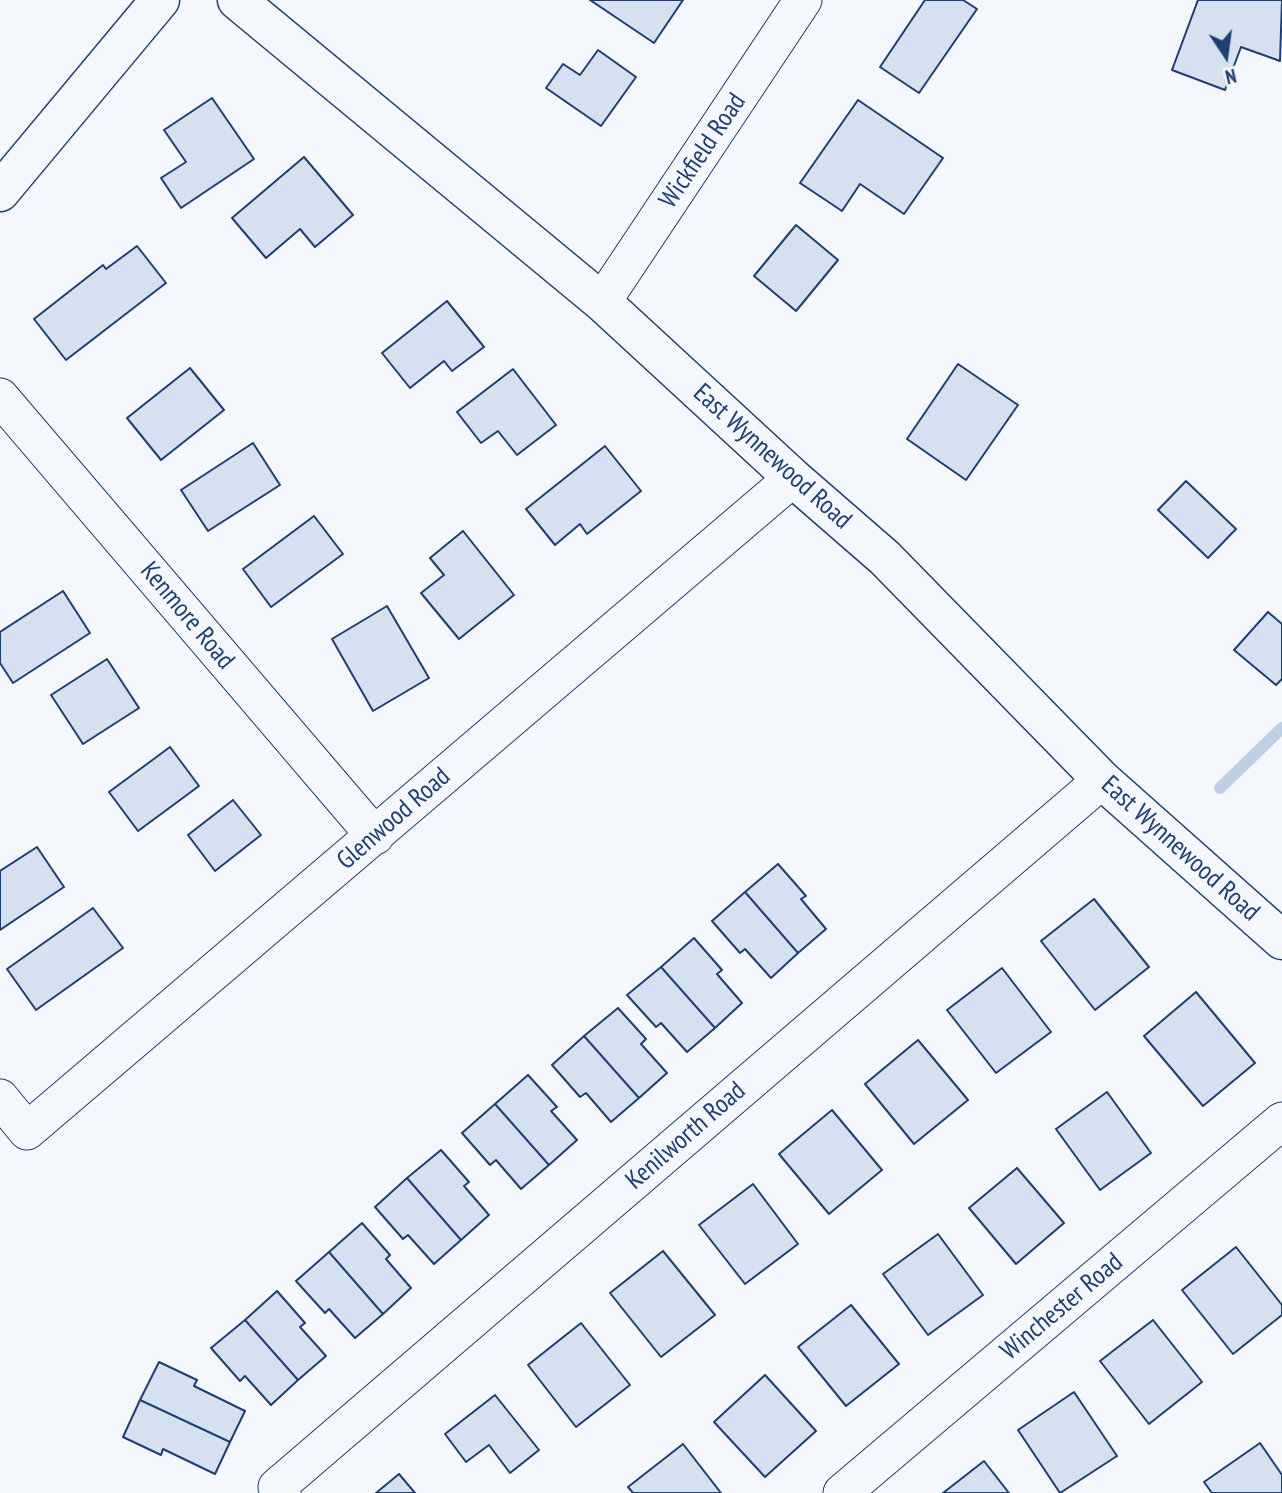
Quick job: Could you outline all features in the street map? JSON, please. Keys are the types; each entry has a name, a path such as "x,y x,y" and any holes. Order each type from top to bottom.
{"street":[{"path":"0,192 160,0"},
{"name":"East Wynnewood Road","path":"237,0 603,302 793,478 885,558 1102,780 1282,940"},
{"name":"Wickfield Road","path":"603,302 803,0"},
{"name":"Kenmore Road","path":"0,397 375,836"},
{"name":"Glenwood Road","path":"0,1098 27,1131 793,478"},
{"name":"Kenilworth Road","path":"282,1493 277,1487 1102,780"},
{"name":"Winchester Road","path":"842,1493 1282,1121"}],"building":[{"path":"590,0 683,0 654,43"},
{"path":"925,0 963,0 977,9 919,93 880,67"},
{"path":"1198,0 1282,0 1280,61 1241,47 1225,90 1172,70"},
{"path":"598,50 636,77 601,126 546,88 563,64 580,75"},
{"path":"212,98 254,159 181,208 161,178 186,162 164,130"},
{"path":"858,100 943,158 904,214 860,184 842,211 800,183"},
{"path":"304,157 353,215 315,247 300,229 266,258 232,218"},
{"path":"796,225 838,260 796,311 754,276"},
{"path":"137,246 166,283 66,360 34,319 103,265 106,269"},
{"path":"447,301 484,347 452,371 444,361 410,388 382,353"},
{"path":"958,364 1018,405 966,480 907,439"},
{"path":"190,368 224,410 161,460 127,418"},
{"path":"513,369 556,425 517,455 498,431 481,443 457,412"},
{"path":"253,443 280,485 208,531 181,490"},
{"path":"605,446 641,491 587,534 580,524 555,545 526,509"},
{"path":"1186,481 1236,529 1208,558 1158,510"},
{"path":"314,516 343,554 271,607 243,569"},
{"path":"463,531 514,595 459,639 421,593 444,575 430,558"},
{"path":"63,591 90,633 13,683 0,663 0,632"},
{"path":"387,606 429,678 373,711 332,639"},
{"path":"1268,612 1282,624 1282,679 1276,685 1234,650"},
{"path":"107,659 139,708 83,744 51,695"},
{"path":"170,747 199,786 138,831 109,792"},
{"path":"233,800 261,835 215,871 188,835"},
{"path":"37,847 64,887 0,930 0,871"},
{"path":"778,864 806,896 801,899 826,929 798,953 745,892"},
{"path":"745,892 798,953 771,978 745,949 740,953 712,921"},
{"path":"1094,899 1149,967 1095,1010 1041,941"},
{"path":"93,908 123,948 36,1010 7,969"},
{"path":"694,938 722,970 717,974 742,1003 715,1028 661,967"},
{"path":"661,967 715,1028 687,1052 661,1023 656,1027 627,995"},
{"path":"1002,968 1051,1032 996,1073 947,1010"},
{"path":"1196,992 1255,1063 1203,1106 1144,1036"},
{"path":"618,1008 646,1039 641,1044 667,1073 639,1098 584,1036"},
{"path":"584,1036 639,1098 611,1122 586,1093 580,1097 552,1065"},
{"path":"918,1040 968,1100 914,1144 865,1084"},
{"path":"528,1075 557,1107 551,1111 577,1140 549,1165 495,1104"},
{"path":"1107,1092 1151,1153 1100,1190 1056,1129"},
{"path":"495,1104 549,1165 521,1189 496,1160 490,1165 462,1133"},
{"path":"832,1110 882,1170 829,1214 779,1154"},
{"path":"441,1150 469,1182 464,1186 489,1215 461,1240 407,1178"},
{"path":"1017,1168 1064,1223 1016,1264 969,1208"},
{"path":"407,1178 461,1240 434,1264 408,1235 403,1239 375,1207"},
{"path":"753,1184 798,1244 745,1284 699,1225"},
{"path":"362,1223 390,1255 386,1259 411,1288 383,1314 329,1252"},
{"path":"938,1234 983,1295 928,1335 883,1274"},
{"path":"1236,1247 1282,1305 1282,1315 1233,1354 1182,1290"},
{"path":"663,1251 715,1315 661,1357 610,1293"},
{"path":"329,1252 383,1314 355,1338 329,1309 325,1313 296,1281"},
{"path":"277,1291 305,1323 300,1327 326,1356 298,1380 245,1320"},
{"path":"851,1305 899,1364 846,1406 798,1347"},
{"path":"245,1320 298,1380 271,1405 245,1376 240,1381 211,1348"},
{"path":"1153,1320 1202,1382 1149,1424 1100,1361"},
{"path":"581,1323 630,1385 576,1427 528,1365"},
{"path":"159,1362 197,1380 194,1386 245,1411 230,1442 140,1400"},
{"path":"765,1375 816,1431 765,1477 714,1422"},
{"path":"1074,1392 1117,1456 1060,1493 1018,1430"},
{"path":"495,1395 539,1450 510,1473 489,1445 466,1462 445,1434"},
{"path":"140,1400 230,1442 215,1474 163,1449 161,1455 123,1437"},
{"path":"1260,1443 1282,1475 1282,1493 1212,1493 1204,1482"},
{"path":"683,1444 721,1493 633,1493 628,1487"},
{"path":"984,1461 1009,1493 943,1493"},
{"path":"399,1474 415,1493 376,1493"}],"waterway":[{"path":"1220,788 1282,728"}]}
